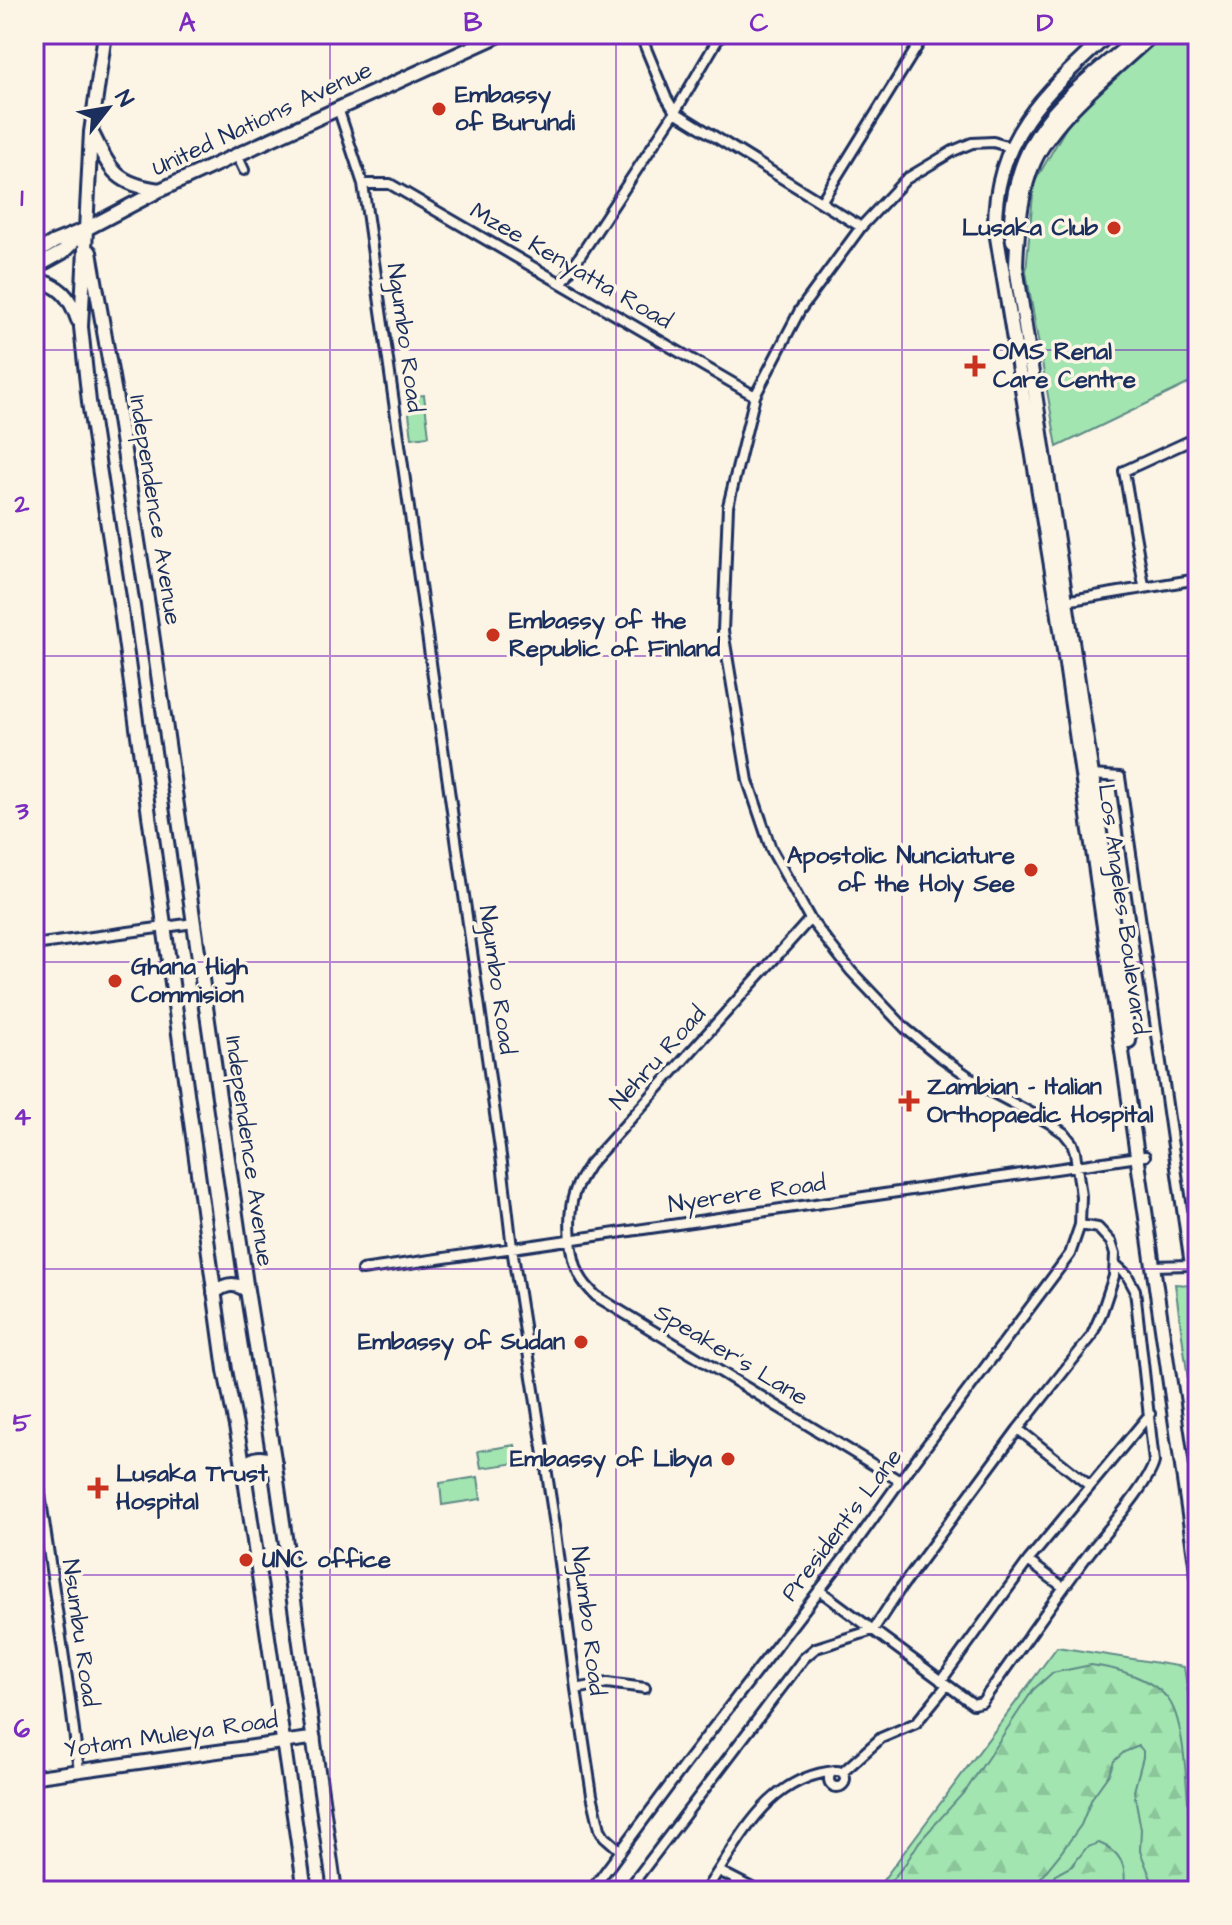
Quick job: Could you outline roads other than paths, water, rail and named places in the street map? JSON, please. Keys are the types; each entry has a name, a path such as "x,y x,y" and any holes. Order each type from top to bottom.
{"main road":[{"name":"Independence Avenue","path":"101,34 91,132 81,327 89,402 121,611 225,1370 241,1452 305,1891"},
{"name":"United Nations Avenue","path":"86,229 160,190 502,34"},
{"name":"Los Angeles Boulevard","path":"1109,34 1043,97 1010,147 995,201 995,225 1092,775 1198,1577"},
{"name":"Los Angeles Boulevard","path":"999,249 1009,178 1025,136 1049,105 1130,34"},
{"name":"Los Angeles Boulevard","path":"1016,252 1011,211 1017,180 1032,140 1055,110 1141,34"},
{"name":"Los Angeles Boulevard","path":"1142,1156 1061,601 1016,252 1024,192 1034,162 1050,135 1072,110 1153,34"},
{"path":"91,132 104,157 121,179 132,185 160,190"},
{"name":"Independence Avenue","path":"86,229 148,605 335,1891"},
{"path":"34,254 86,229"},
{"path":"34,268 63,252 86,229"},
{"path":"34,279 51,284 65,294 81,327"},
{"path":"121,611 148,605"},
{"name":"Los Angeles Boulevard","path":"1157,1266 1198,1522"},
{"path":"212,1278 229,1284 244,1275"},
{"path":"214,1293 230,1284 246,1290"},
{"path":"241,1452 257,1457 272,1449"},
{"path":"243,1466 258,1458 275,1463"}],"street":[{"path":"640,34 675,112 861,227"},
{"path":"562,283 675,112 721,34"},
{"path":"821,202 925,34"},
{"name":"Ngumbo Road","path":"338,108 363,184 576,1689 597,1818 604,1836 621,1851"},
{"name":"President's Lane","path":"591,1891 1070,1254 1080,1225 1081,1196 1077,1166 1072,1143 1064,1133 988,1090 906,1029 851,971 810,919 771,849 748,781 723,631 728,506 755,396 800,310 861,227 906,179 972,143 993,142 1010,147"},
{"path":"237,155 244,170"},
{"name":"Mzee Kenyatta Road","path":"363,184 390,184 755,396"},
{"path":"1144,586 1124,471 1198,437"},
{"path":"1061,601 1198,579"},
{"path":"1092,775 1120,777 1190,1265 1157,1266"},
{"name":"Nehru Road","path":"571,1239 572,1197 589,1165 810,919"},
{"path":"34,945 194,923"},
{"name":"Nyerere Road","path":"362,1270 1142,1156"},
{"path":"627,1891 804,1658 816,1648 873,1630 1018,1429 1091,1337 1114,1276 1115,1254 1111,1242 1098,1228 1080,1225"},
{"name":"Speaker's Lane","path":"571,1239 580,1276 596,1296 900,1481"},
{"path":"819,1590 973,1704 982,1702 1153,1467 1135,1290 1127,1275 1115,1264"},
{"path":"832,1785 829,1777 881,1738 916,1723 1028,1561 1150,1414"},
{"path":"1018,1429 1090,1486"},
{"name":"Nsumbu Road","path":"34,1453 79,1771"},
{"path":"1028,1561 1063,1587"},
{"path":"576,1689 607,1683 645,1688"},
{"name":"Yotam Muleya Road","path":"34,1777 314,1738"},
{"path":"705,1891 767,1802 805,1777 839,1772"},
{"path":"805,1777 840,1786 845,1780 839,1772"},
{"path":"719,1871 758,1891"}],"place":[{"name":"Embassy of Burundi","path":"439,109"},
{"name":"Lusaka Club","path":"1114,228"},
{"name":"OMS Renal Care Centre","path":"975,366"},
{"name":"Embassy of the Republic of Finland","path":"493,635"},
{"name":"Apostolic Nunciature of the Holy See","path":"1031,870"},
{"name":"Ghana High Commision","path":"115,981"},
{"name":"Zambian - Italian Orthopaedic Hospital","path":"909,1101"},
{"name":"Embassy of Sudan","path":"581,1342"},
{"name":"Embassy of Libya","path":"728,1459"},
{"name":"Lusaka Trust Hospital","path":"98,1488"},
{"name":"UNC office","path":"246,1560"}]}
